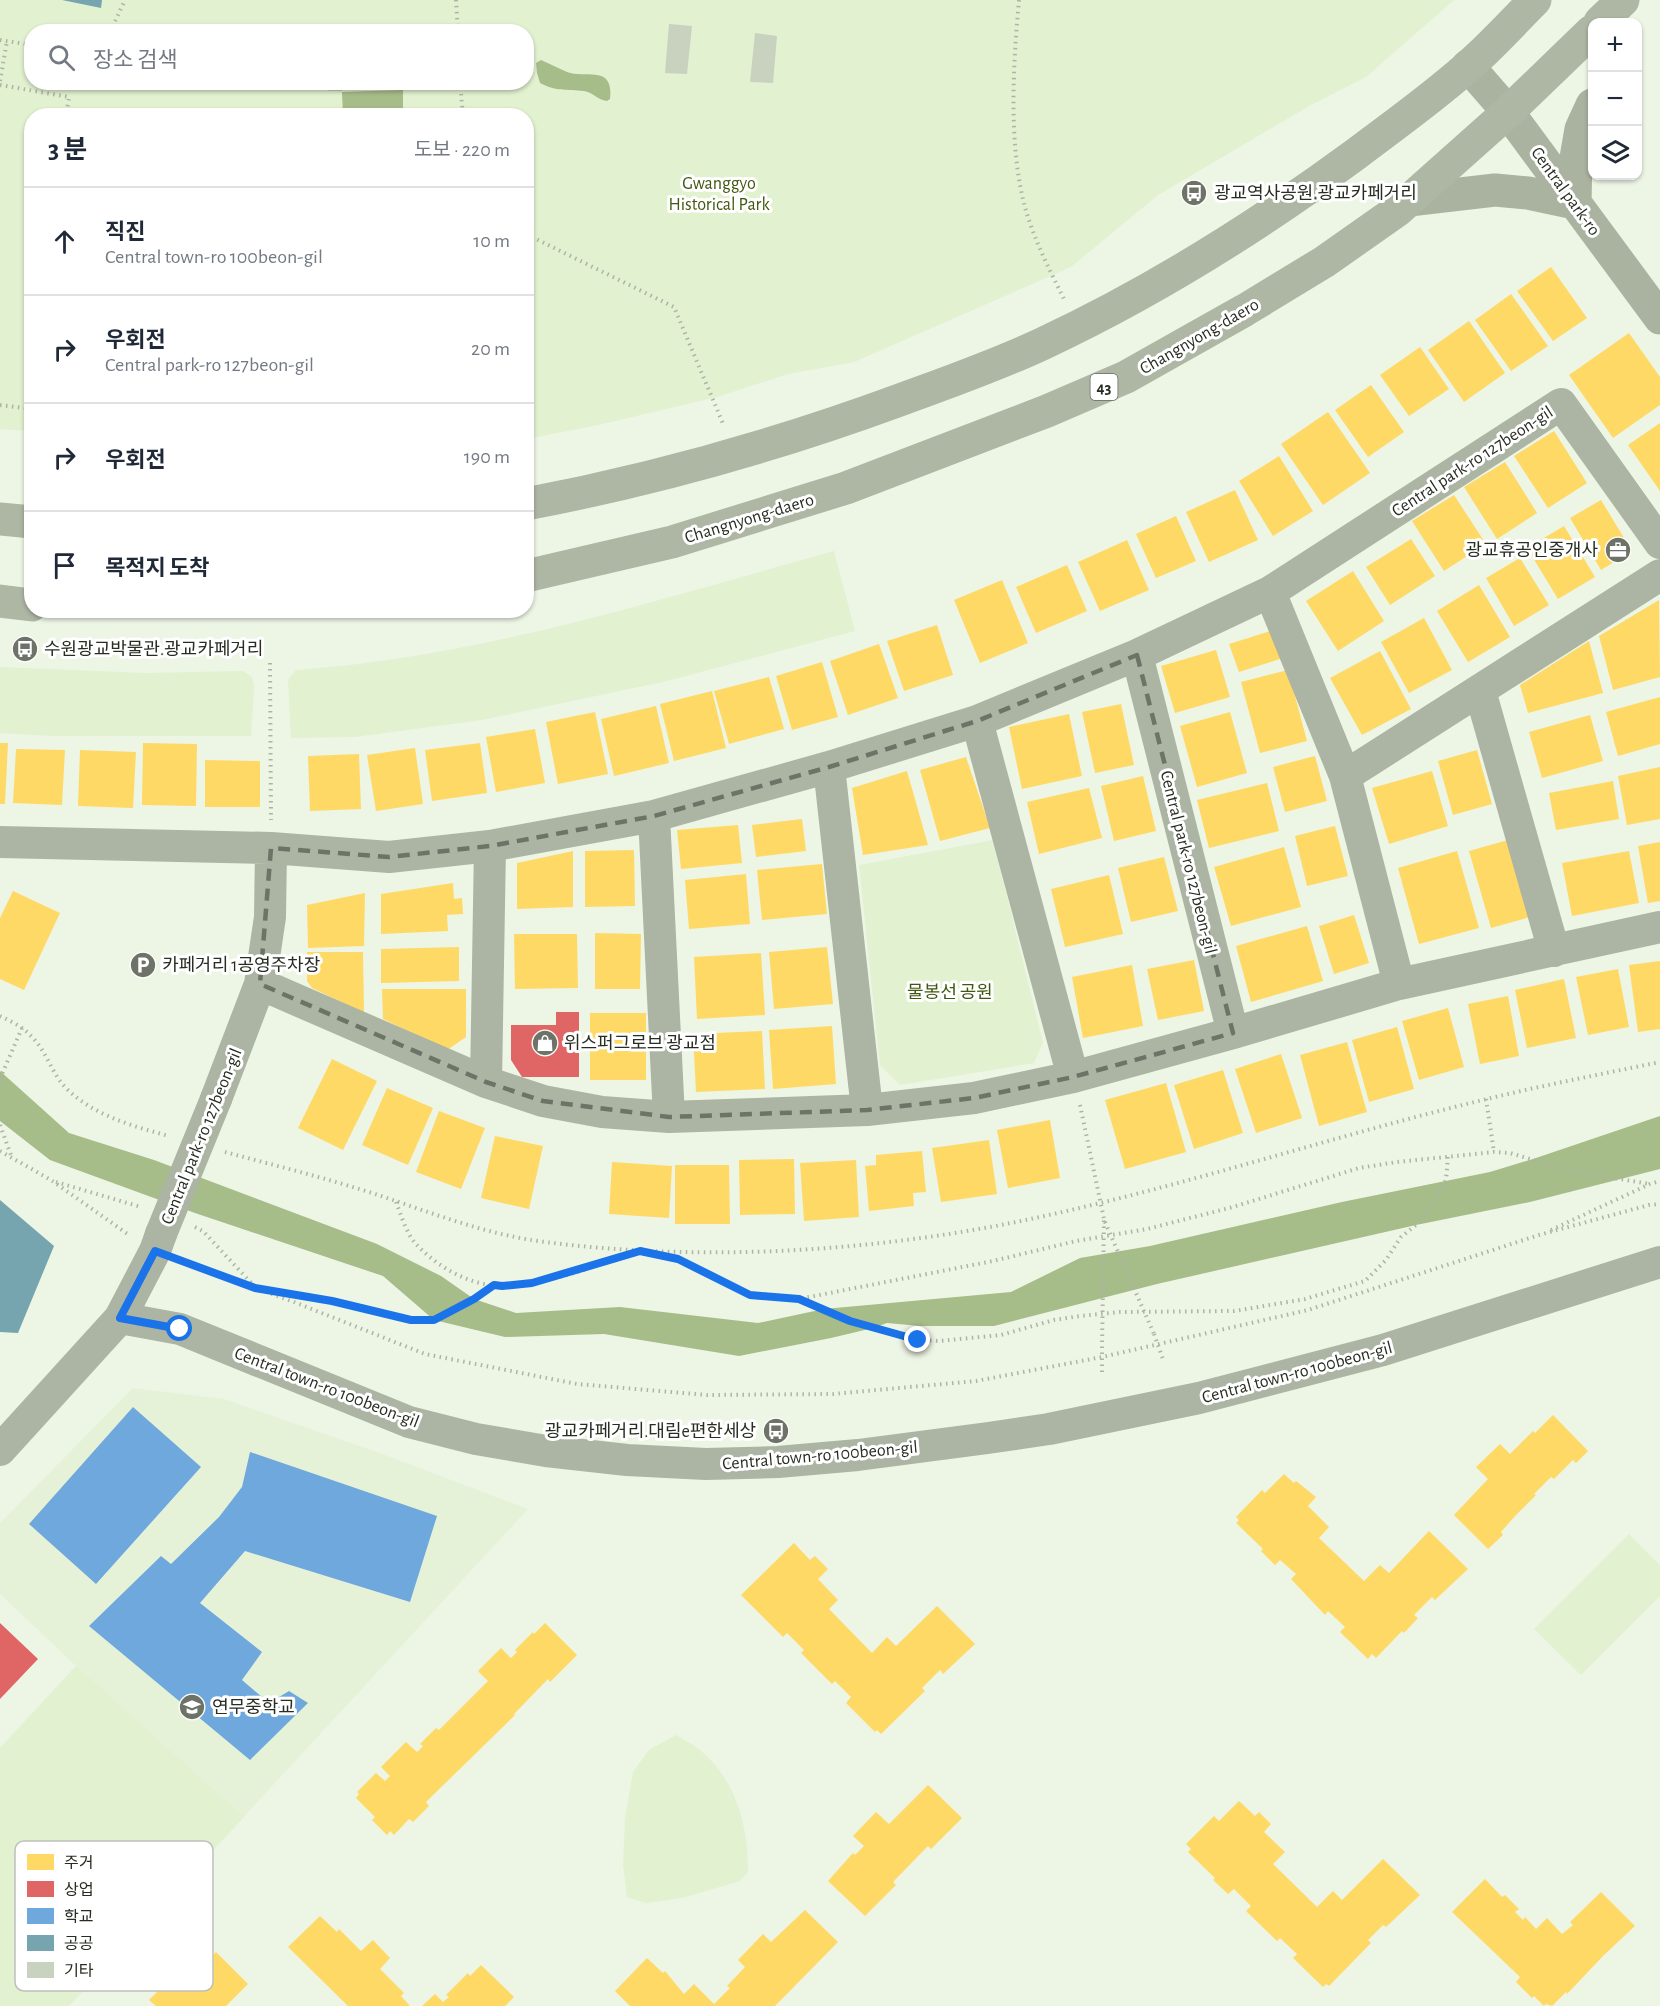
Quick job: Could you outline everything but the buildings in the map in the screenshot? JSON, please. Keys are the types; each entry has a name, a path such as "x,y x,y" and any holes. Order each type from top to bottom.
{"main road":[{"path":"534,503 586,493 736,454 859,415 962,377 1041,344 1077,326 1225,244 1334,170 1433,97 1468,66 1534,0"},
{"name":"Changnyong-daero","path":"534,574 672,542 846,488 1047,411 1126,377 1245,310 1324,262 1398,210 1508,112 1588,36"},
{"path":"0,519 24,521"},
{"path":"0,601 24,604"}],"street":[{"name":"Central park-ro","path":"1468,66 1508,112 1660,318"},
{"path":"1409,200 1495,190 1528,193 1575,203 1576,158 1581,129 1588,115"},
{"name":"Central park-ro 127beon-gil","path":"0,842 272,848 389,857 490,846 654,816 829,767 977,721 1137,655 1270,592 1561,404 1660,543"},
{"path":"1345,776 1660,574"},
{"path":"1270,592 1345,776 1399,984"},
{"name":"Central park-ro 127beon-gil","path":"1137,655 1233,1033"},
{"path":"1480,691 1554,951"},
{"path":"977,721 1073,1077"},
{"path":"829,767 867,1110"},
{"path":"654,816 669,1117"},
{"path":"486,1082 490,846"},
{"name":"Central park-ro 127beon-gil","path":"120,1318 158,1243 261,984 270,917 272,848"},
{"path":"261,984 486,1082 543,1101 602,1112 669,1117 867,1110 974,1098 1073,1077 1399,984 1660,927"},
{"name":"Central town-ro 100beon-gil","path":"120,1318 180,1329 409,1422 476,1439 546,1452 627,1460 706,1464 778,1462 858,1455 998,1437 1049,1429 1199,1398 1383,1350 1660,1262"},
{"path":"0,1450 120,1318"}],"path":[{"path":"114,24 125,0"},
{"path":"456,0 458,24"},
{"path":"1019,0 1014,126 1018,172 1026,211 1045,260 1077,326"},
{"path":"0,40 24,44"},
{"path":"7,41 0,83 24,88"},
{"path":"34,90 69,97 67,108"},
{"path":"461,90 462,108"},
{"path":"534,238 674,307 736,454"},
{"path":"0,405 24,409"},
{"path":"270,663 272,848"},
{"path":"0,1016 33,1037 64,1086 83,1103 135,1127 169,1136"},
{"path":"0,1091 2,1074 22,1028"},
{"path":"215,1149 339,1183 466,1225 541,1242 640,1251 777,1252 892,1241 999,1225 1101,1203 1486,1099 1660,1062"},
{"path":"1073,1077 1104,1219 1102,1372"},
{"path":"1486,1099 1494,1152"},
{"path":"0,1125 12,1158"},
{"path":"0,1151 51,1180 92,1211 158,1243 255,1288 424,1354 577,1384 695,1394 833,1394 976,1381 1102,1357 1308,1310 1539,1235 1660,1204"},
{"path":"395,1201 414,1242 452,1273 477,1282 502,1286 532,1283 640,1251 678,1259 750,1295 799,1299 993,1261 1076,1240 1147,1229 1233,1207 1359,1168 1510,1152 1570,1172 1650,1184"},
{"path":"799,1299 873,1329 918,1340 939,1341 1001,1335 1054,1320 1080,1316 1120,1312 1234,1311 1305,1299 1365,1281 1386,1260 1401,1237 1416,1225 1436,1199 1446,1180 1448,1157"},
{"path":"1539,1235 1660,1181"},
{"path":"1104,1219 1163,1359"},
{"path":"255,1288 332,1301 411,1320 434,1320 474,1299 494,1285"},
{"path":"1305,1299 1308,1310"}],"highlighted area":[{"path":"1137,655 1233,1033 1073,1077 974,1098 867,1110 669,1117 543,1101 486,1082 260,984 271,848 389,857 490,846 654,816 829,767 977,721"}],"shaded area":[{"path":"541,60 574,74 603,77 608,81 610,99 607,101 587,92 557,89 540,83 536,63"},
{"path":"403,90 403,108 343,108 342,92"},
{"path":"0,1071 69,1133 154,1160 377,1244 441,1276 474,1299 516,1313 620,1307 758,1323 824,1309 1011,1292 1080,1258 1150,1246 1342,1202 1490,1172 1660,1116 1660,1169 1530,1202 1416,1225 1157,1284 994,1326 920,1326 887,1323 831,1338 739,1356 604,1334 505,1337 434,1320 383,1276 195,1213 50,1160 0,1121"},
{"name":"연무중학교","path":"133,1388 224,1399 377,1452 528,1509 213,1850 213,1841 15,1841 15,1991 83,1991 69,2006 0,2006 0,1748 76,1666 0,1594 0,1523"}],"green space":[{"name":"Gwanggyo Historical Park","path":"0,0 1454,0 1366,77 1309,106 1158,195 1071,267 854,362 788,374 717,397 534,438 534,108 24,108 24,431 0,429"},
{"path":"834,551 855,631 667,681 482,720 355,737 291,738 288,680 296,670 365,663 501,640 635,607"},
{"path":"0,667 146,673 243,671 252,677 254,687 251,736 51,736 0,733"},
{"name":"물봉선 공원","path":"993,840 1043,1043 1034,1063 900,1085 880,1065 859,865"},
{"path":"1629,1534 1660,1565 1660,1596 1581,1675 1534,1629"},
{"path":"76,1666 244,1817 213,1850 213,1841 15,1841 15,1991 83,1991 69,2006 0,2006 0,1748"},
{"path":"676,1735 697,1748 713,1762 731,1790 743,1821 748,1872 740,1881 682,1898 646,1903 627,1897 623,1864 625,1819 633,1772 649,1750"}],"place":[{"name":"광교역사공원.광교카페거리","path":"1194,193"},
{"name":"광교휴공인중개사","path":"1618,550"},
{"name":"수원광교박물관.광교카페거리","path":"25,649"},
{"name":"카페거리 1공영주차장","path":"143,965"},
{"name":"위스퍼그로브 광교점","path":"545,1043"},
{"name":"광교카페거리.대림e편한세상","path":"776,1431"},
{"name":"연무중학교","path":"192,1707"}],"route":[{"path":"180,1329 120,1318 155,1251 255,1288 332,1301 411,1320 434,1320 474,1299 494,1285 532,1283 640,1251 678,1259 750,1295 799,1299 873,1329 918,1340"}]}
